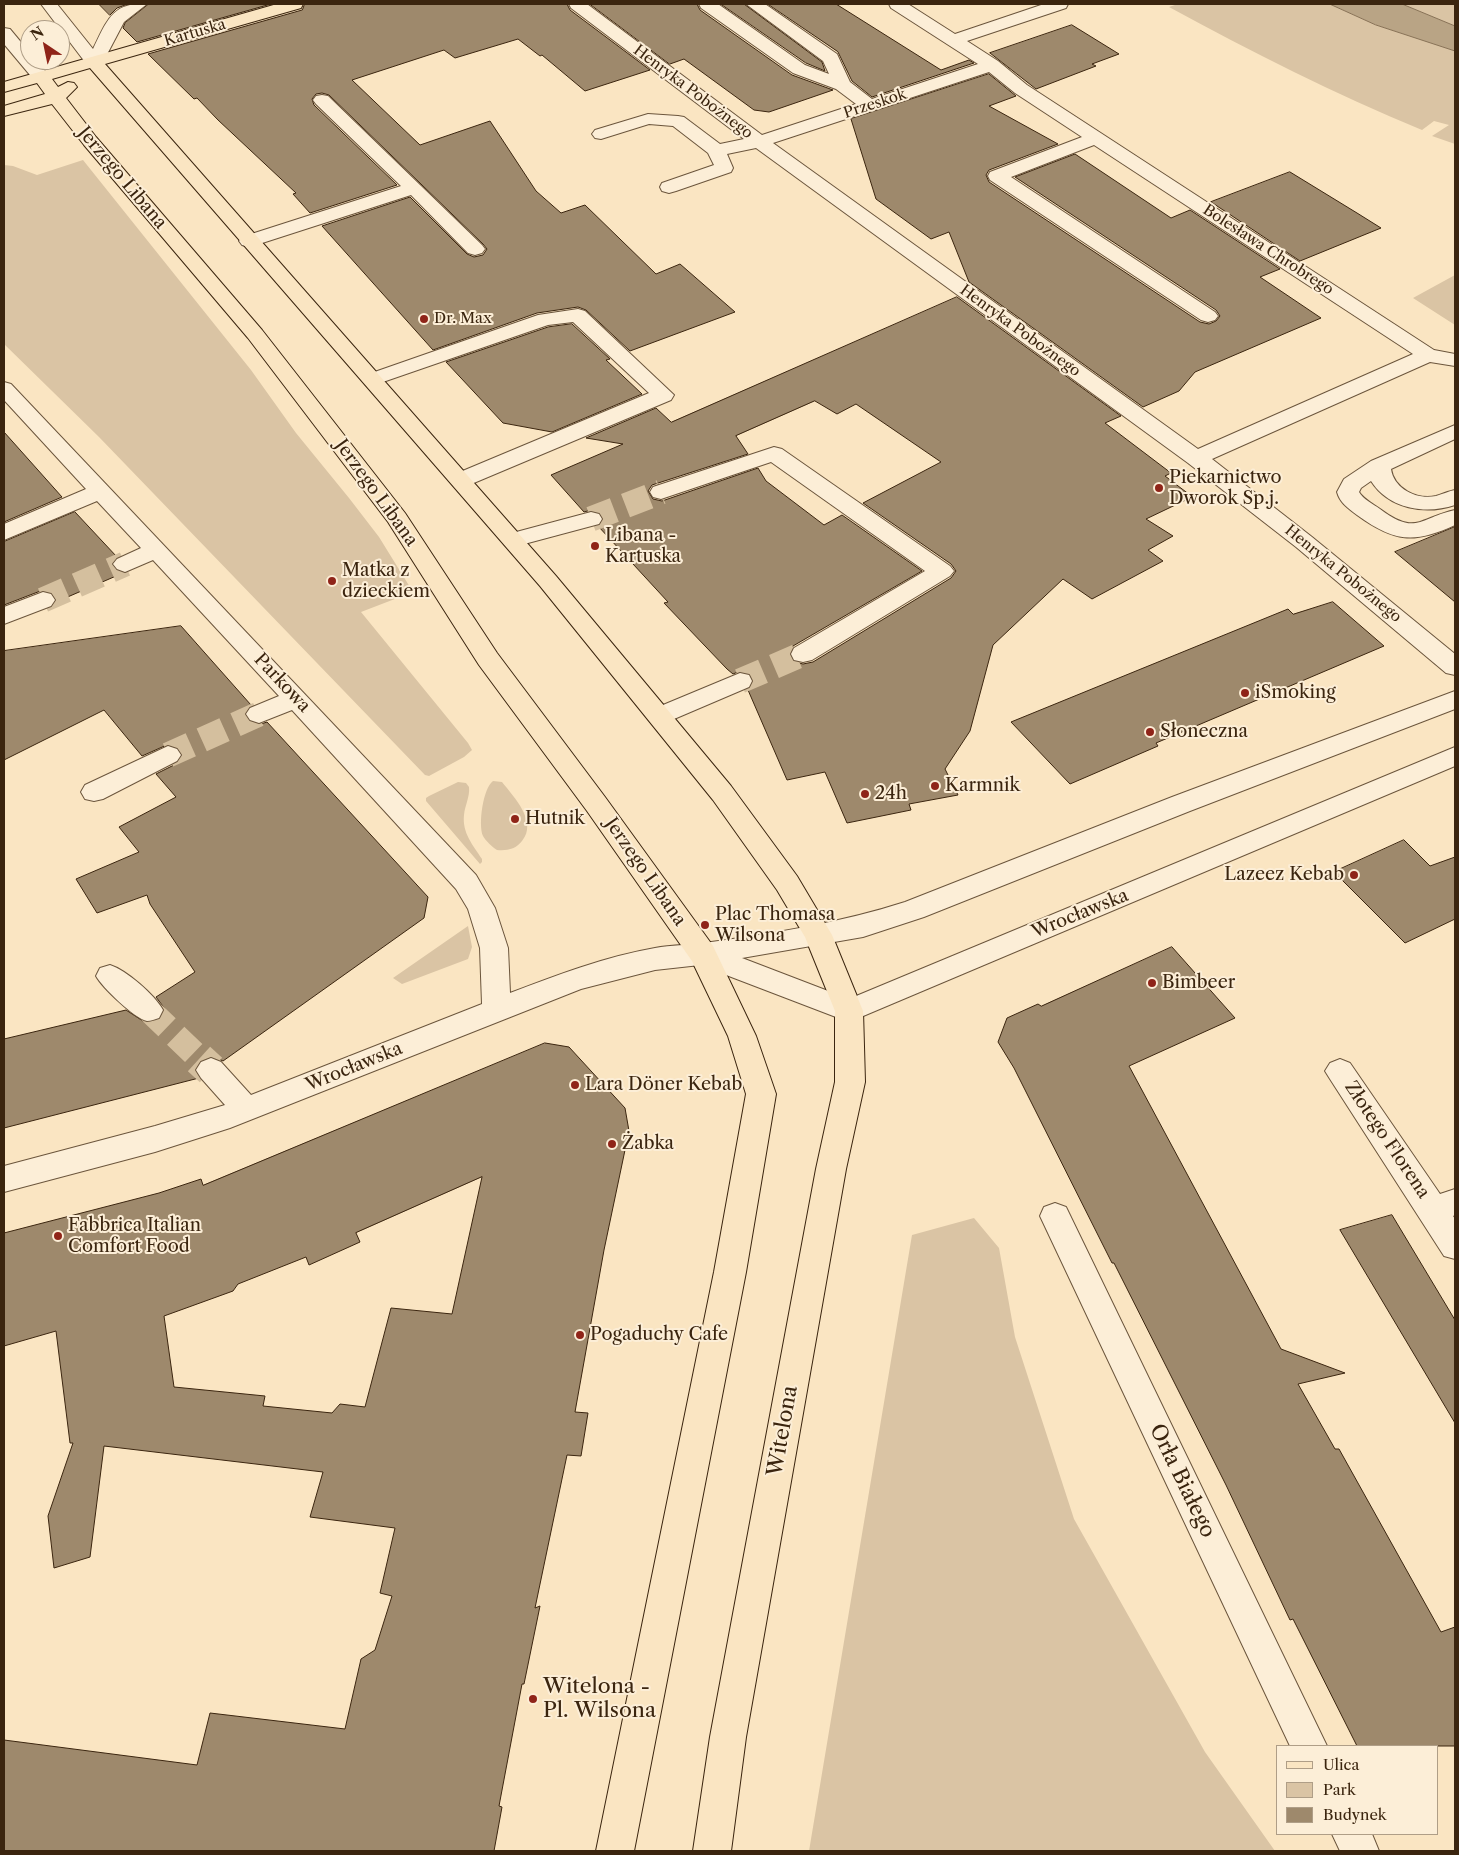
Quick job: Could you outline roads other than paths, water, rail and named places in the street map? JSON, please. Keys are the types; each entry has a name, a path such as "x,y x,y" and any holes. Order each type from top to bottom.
{"main road":[{"name":"Kartuska","path":"4,87 295,4"},
{"path":"4,112 56,98 94,62 513,540 722,793 786,883 818,935 849,1011"},
{"name":"Jerzego Libana","path":"41,77 90,141 255,334 397,518 488,659 596,804 702,954 723,993 742,1036 760,1094 730,1272 615,1851"},
{"name":"Witelona","path":"712,1851 733,1708 829,1179 850,1082 849,1011"}],"street":[{"path":"49,4 94,62 118,19 139,4"},
{"name":"Henryka Pobożnego","path":"577,4 759,142 1196,458 1304,542 1455,667"},
{"path":"707,4 800,68 842,85 870,106"},
{"path":"754,4 831,58 842,85"},
{"name":"Bolesława Chrobrego","path":"897,4 992,66 1014,85 1267,248 1428,355"},
{"path":"953,40 1060,4"},
{"path":"4,33 41,77"},
{"name":"Przeskok","path":"716,150 759,142 992,66"},
{"path":"322,100 475,249"},
{"path":"601,134 648,119 678,121 716,150 724,168 669,186"},
{"path":"1096,138 997,176 1208,316"},
{"path":"249,241 414,188"},
{"path":"373,379 545,319 578,315 663,395 461,480"},
{"path":"1196,458 1428,355 1455,360"},
{"name":"Parkowa","path":"4,388 296,698 470,888 483,913 494,948 496,1010"},
{"path":"1455,431 1379,466 1352,484 1348,492 1350,498 1388,525 1400,530 1419,531 1455,517"},
{"path":"661,492 774,454 942,571 803,654"},
{"path":"1379,466 1382,480 1390,490 1405,498 1424,504 1437,503 1455,497"},
{"path":"4,533 101,491"},
{"path":"513,540 591,519"},
{"path":"125,564 156,550"},
{"path":"4,616 43,600"},
{"path":"660,716 740,681"},
{"path":"259,714 296,698"},
{"name":"Wrocławska","path":"4,1179 155,1140 247,1110 496,1010 594,973 655,959 702,954 818,935 863,926 914,910 1181,804 1455,700"},
{"path":"94,792 168,755"},
{"name":"Wrocławska","path":"702,954 849,1011 1455,756"},
{"path":"110,976 149,1010"},
{"path":"211,1070 247,1110"},
{"name":"Złotego Florena","path":"1340,1071 1444,1206 1455,1246"},
{"name":"Orła Białego","path":"1054,1216 1309,1745"},
{"path":"1352,1835 1360,1851"}],"tunnel":[{"path":"591,519 661,492"},
{"path":"43,600 125,564"},
{"path":"740,681 803,654"},
{"path":"168,755 259,714"},
{"path":"149,1010 201,1060"},
{"path":"199,1059 211,1070"}],"place":[{"name":"Dr. Max","path":"424,319"},
{"name":"Piekarnictwo Dworok Sp.j.","path":"1159,488"},
{"name":"Libana - Kartuska","path":"595,546"},
{"name":"Matka z dzieckiem","path":"332,581"},
{"name":"iSmoking","path":"1245,693"},
{"name":"Słoneczna","path":"1150,732"},
{"name":"Karmnik","path":"935,786"},
{"name":"24h","path":"865,794"},
{"name":"Hutnik","path":"515,819"},
{"name":"Lazeez Kebab","path":"1354,875"},
{"name":"Plac Thomasa Wilsona","path":"705,925"},
{"name":"Bimbeer","path":"1152,983"},
{"name":"Lara Döner Kebab","path":"575,1085"},
{"name":"Żabka","path":"612,1144"},
{"name":"Fabbrica Italian Comfort Food","path":"58,1236"},
{"name":"Pogaduchy Cafe","path":"580,1335"},
{"name":"Witelona - Pl. Wilsona","path":"533,1699"}]}
